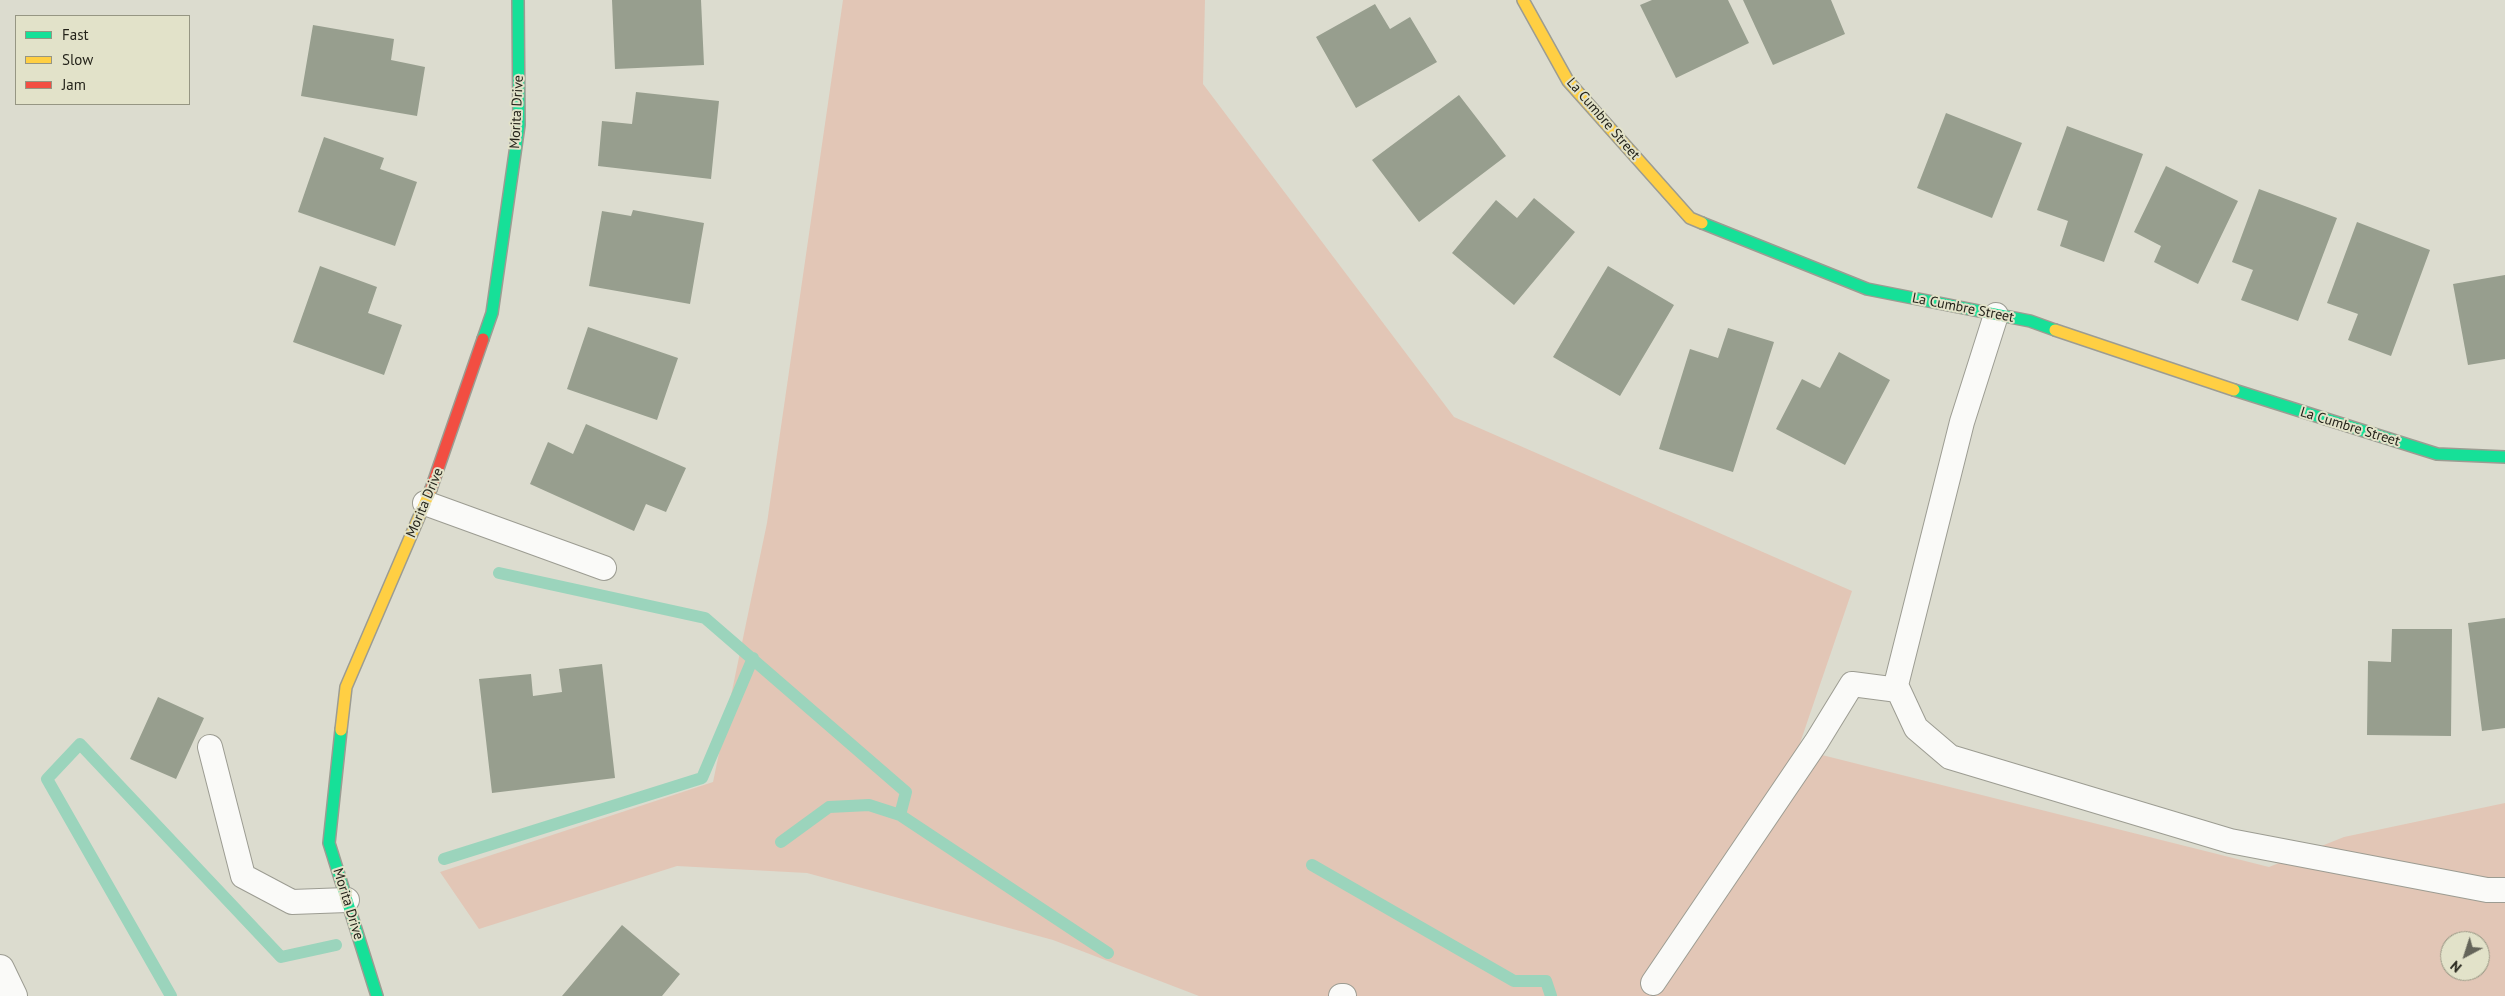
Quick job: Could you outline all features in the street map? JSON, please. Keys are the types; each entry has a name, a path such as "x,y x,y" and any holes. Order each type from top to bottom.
{"street":[{"name":"Morita Drive","path":"377,996 329,843 346,687 441,465 492,313 519,126 518,0"},
{"name":"La Cumbre Street","path":"1523,0 1568,81 1690,218 1868,289 2030,321 2278,405 2437,454 2505,457"},
{"path":"0,969 13,996"}],"lane":[{"path":"1996,315 1962,422 1896,685 1916,728 1950,757 2230,841 2487,890 2505,890"},
{"path":"425,503 604,568"},
{"path":"1653,983 1816,741 1852,684 1898,690"},
{"path":"210,747 243,876 292,902 347,900"}],"shaded area":[{"path":"843,0 1205,0 1203,84 1454,417 1852,591 1798,749 2269,867 2344,837 2505,803 2505,996 1199,996 1053,940 807,873 677,866 479,929 440,872 713,782 767,523"}],"building":[{"path":"612,0 701,0 704,65 615,69"},
{"path":"1652,0 1728,0 1749,43 1676,78 1640,5"},
{"path":"1743,0 1831,0 1845,34 1773,65"},
{"path":"1375,4 1390,29 1410,17 1437,62 1356,108 1316,37"},
{"path":"313,25 394,39 391,60 425,67 417,116 301,96"},
{"path":"636,92 719,101 711,179 598,166 602,121 632,124"},
{"path":"1459,95 1506,156 1419,222 1372,160"},
{"path":"1946,113 2022,143 1992,218 1917,188"},
{"path":"2067,126 2143,154 2104,262 2060,246 2068,221 2037,210"},
{"path":"324,137 384,158 380,169 417,182 395,246 298,212"},
{"path":"2166,166 2238,201 2198,284 2154,262 2161,246 2134,232"},
{"path":"2259,189 2337,218 2298,321 2241,300 2253,270 2232,262"},
{"path":"1534,198 1575,232 1514,305 1452,253 1496,200 1517,218"},
{"path":"633,210 704,223 690,304 589,286 602,211 631,216"},
{"path":"2357,222 2430,250 2391,356 2348,340 2358,314 2327,303"},
{"path":"320,266 377,287 368,313 402,325 384,375 293,342"},
{"path":"1608,266 1674,305 1620,396 1553,357"},
{"path":"2505,275 2505,359 2468,365 2453,284"},
{"path":"588,327 678,358 657,420 567,389"},
{"path":"1728,328 1774,342 1733,472 1659,449 1690,349 1718,358"},
{"path":"1839,352 1890,380 1845,465 1776,429 1802,379 1820,388"},
{"path":"586,424 686,468 666,512 646,504 634,531 530,484 548,442 573,454"},
{"path":"2505,618 2505,728 2482,731 2468,623"},
{"path":"2392,629 2452,629 2451,736 2367,735 2368,661 2391,662"},
{"path":"602,664 615,778 492,793 479,679 531,674 533,696 562,692 559,669"},
{"path":"158,697 204,718 176,779 130,759"},
{"path":"622,925 680,974 662,996 562,996"}],"waterway":[{"path":"499,573 705,618 906,792 900,815 1108,953"},
{"path":"444,859 702,778 753,658"},
{"path":"171,996 47,779 80,744 281,957 336,945"},
{"path":"781,842 829,807 869,805 900,815"},
{"path":"1312,865 1514,981 1546,981 1551,996"}],"traffic: fast":[{"path":"483,339 492,313 519,125 518,0"},
{"path":"1702,223 1867,289 2030,321 2055,330"},
{"path":"2234,390 2437,454 2505,457"},
{"path":"341,730 329,843 377,996"}],"traffic: slow":[{"path":"1523,0 1568,81 1690,218 1702,223"},
{"path":"2055,330 2234,390"},
{"path":"341,730 346,687 431,489"}],"traffic: jam":[{"path":"431,489 483,339"}]}
